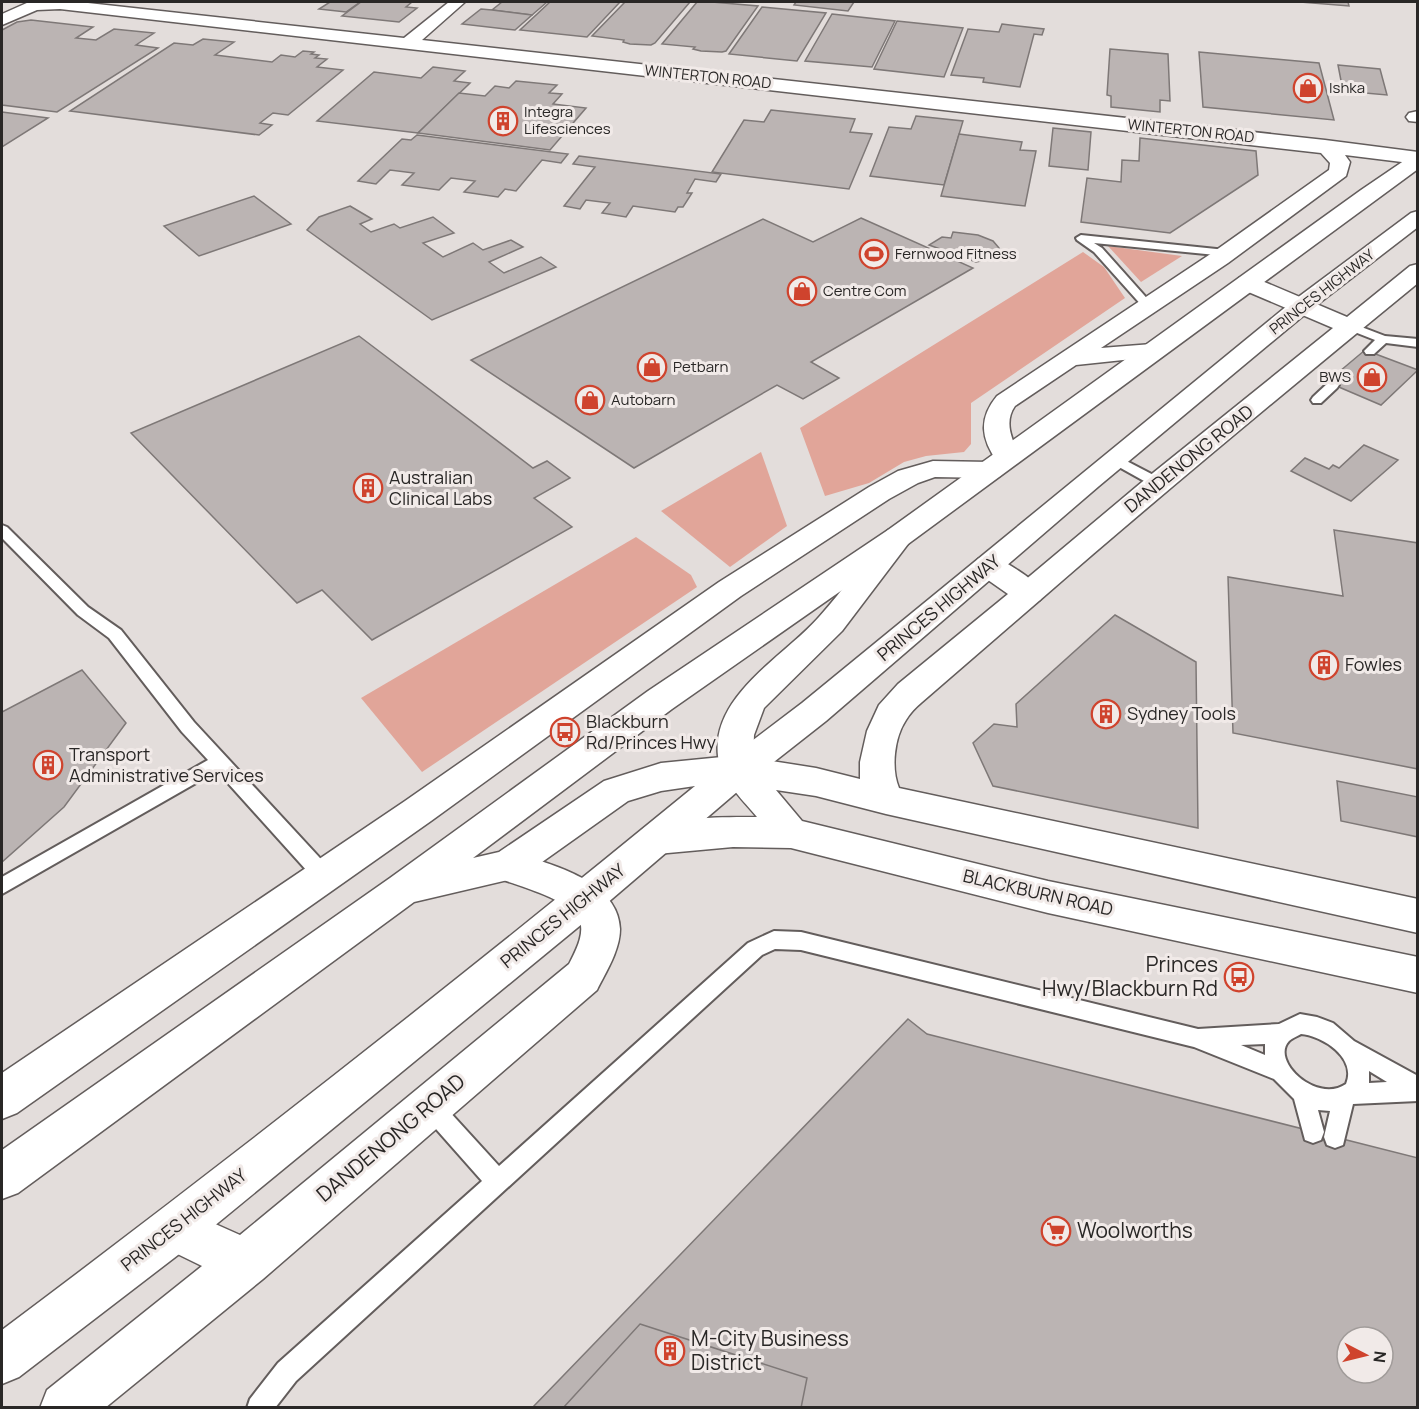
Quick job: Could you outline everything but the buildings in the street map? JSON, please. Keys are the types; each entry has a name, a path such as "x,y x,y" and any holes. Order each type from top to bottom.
{"main road":[{"path":"408,44 459,2"},
{"name":"WINTERTON ROAD","path":"2,20 34,5 60,4 1325,146 1418,159"},
{"path":"998,463 995,416 999,408 1067,359 1223,256 1339,172 1340,162 1325,146"},
{"path":"2,1177 678,688 898,537 1418,159"},
{"name":"PRINCES HIGHWAY","path":"2,1360 175,1229 586,898 739,770 814,712 1301,306 1418,217"},
{"path":"1223,256 1282,258"},
{"name":"DANDENONG ROAD","path":"886,800 877,777 877,762 884,731 891,714 910,693 1158,483 1418,271"},
{"path":"1247,283 1351,327"},
{"path":"1067,359 1152,351"},
{"path":"2,1098 324,876 730,589 821,532 879,492 908,477 933,469 998,463"},
{"path":"791,833 739,770 734,754 737,733 753,695 821,636 898,537"},
{"path":"988,566 1029,593"},
{"path":"403,889 508,866 616,791 636,782 689,771 739,770 816,782 886,800 1418,916"},
{"name":"BLACKBURN ROAD","path":"657,839 733,832 791,833 1048,897 1418,975"},
{"path":"508,866 586,898"},
{"name":"DANDENONG ROAD","path":"65,1407 246,1262 429,1104 583,978 596,956 602,933 598,913 586,898"},
{"path":"175,1229 246,1262"}],"lane":[{"path":"1148,306 1098,250 1081,238 1223,256"},
{"path":"1351,327 1383,339 1418,343"},
{"path":"1370,351 1383,339"},
{"path":"1317,400 1333,385"},
{"path":"1115,459 1158,483"},
{"path":"2,530 83,611 115,634 188,727 324,876"},
{"path":"2,886 220,761"},
{"path":"259,1407 287,1372 755,949 774,940 801,941 1196,1037 1280,1071"},
{"path":"1300,1024 1314,1026 1339,1039 1350,1050 1418,1090 1347,1097 1331,1102 1303,1094 1289,1084 1280,1071 1275,1058 1275,1045 1279,1034 1288,1027 1300,1024"},
{"path":"1196,1037 1279,1034"},
{"path":"1335,1137 1347,1097 1358,1085 1359,1074 1350,1050"},
{"path":"1303,1094 1313,1132"},
{"path":"429,1104 498,1182"}],"shaded area":[{"path":"1108,246 1182,256 1141,282"},
{"path":"1083,252 1104,267 1125,298 971,403 971,444 964,452 926,456 904,462 869,483 825,496 800,428"},
{"path":"761,452 787,526 730,567 661,511"},
{"path":"636,537 691,575 697,587 422,772 361,698"}],"place":[{"name":"Ishka","path":"1308,88"},
{"name":"Integra Lifesciences","path":"503,121"},
{"name":"Fernwood Fitness","path":"874,254"},
{"name":"Centre Com","path":"802,291"},
{"name":"Petbarn","path":"652,367"},
{"name":"BWS","path":"1372,377"},
{"name":"Autobarn","path":"590,400"},
{"name":"Australian Clinical Labs","path":"368,488"},
{"name":"Fowles","path":"1324,665"},
{"name":"Sydney Tools","path":"1106,714"},
{"name":"Blackburn Rd/Princes Hwy","path":"565,732"},
{"name":"Transport Administrative Services","path":"48,765"},
{"name":"Princes Hwy/Blackburn Rd","path":"1239,977"},
{"name":"Woolworths","path":"1056,1231"},
{"name":"M-City Business District","path":"670,1351"}]}
